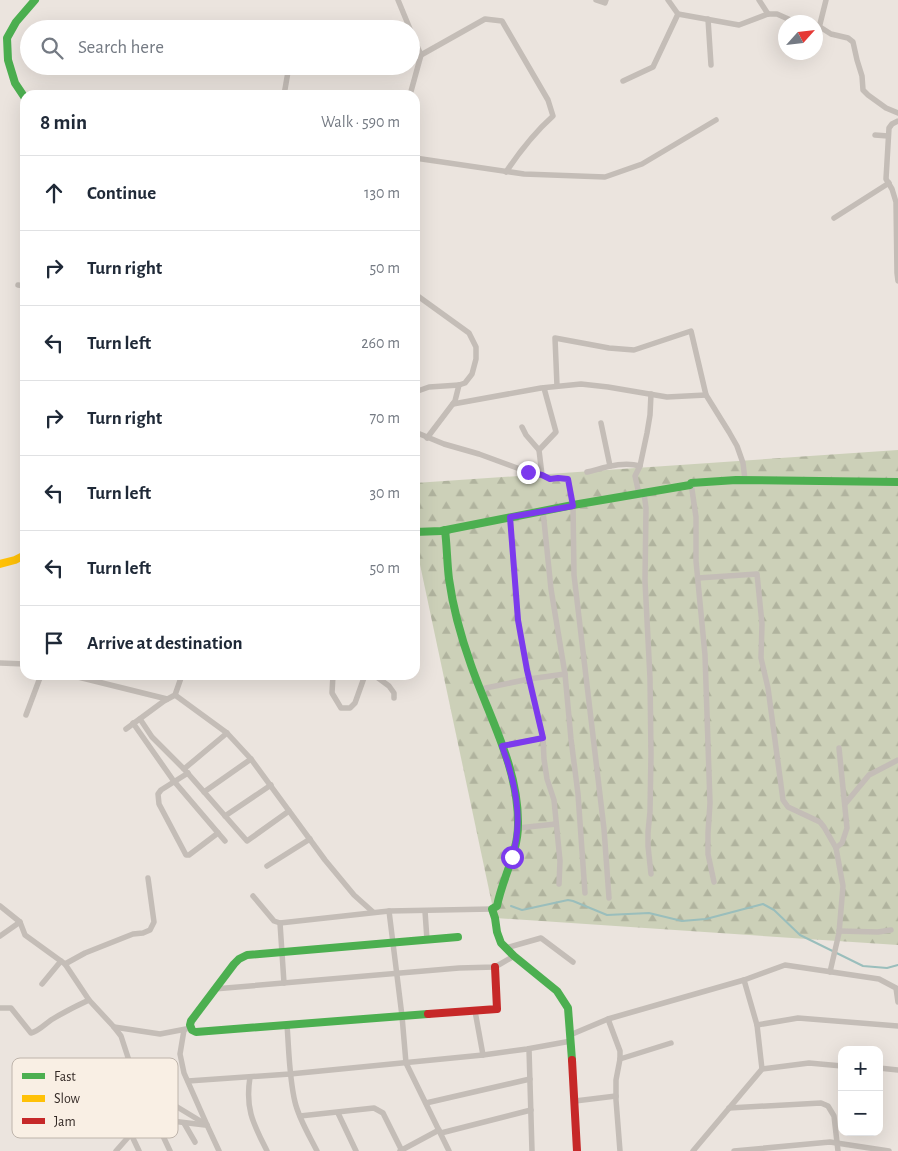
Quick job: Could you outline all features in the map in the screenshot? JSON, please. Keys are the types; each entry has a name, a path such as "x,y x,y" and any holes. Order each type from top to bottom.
{"main road":[{"path":"20,90 15,83 8,60 7,38 16,22 35,0"},
{"path":"420,532 446,530 690,485 691,482 746,480 898,482"},
{"path":"446,530 450,582 462,635 502,746 512,780 517,809 518,828 516,845 500,889 497,906 492,909 501,943 557,991 569,1012 577,1151"},
{"path":"0,564 20,558"},
{"path":"458,937 242,957 214,989 187,1029 196,1032 497,1009 495,967"}],"street":[{"path":"398,0 407,20"},
{"path":"596,0 605,3 606,0"},
{"path":"668,0 678,14 740,25 768,14 779,15"},
{"path":"760,0 768,14"},
{"path":"821,15 826,0"},
{"path":"623,81 653,67 678,14"},
{"path":"420,59 421,55 485,19 502,21 548,100 553,116 538,129 519,152 506,172"},
{"path":"708,19 711,65"},
{"path":"823,29 831,34 848,38 853,42 862,76 863,90 886,108 898,113"},
{"path":"285,90 287,75"},
{"path":"411,90 416,75"},
{"path":"420,159 524,174 605,177 642,164 716,120"},
{"path":"898,121 889,128 886,180 896,202 898,281"},
{"path":"875,135 888,136"},
{"path":"834,218 888,183"},
{"path":"420,298 469,333 476,347 476,359 472,374 465,383 429,387 420,390"},
{"path":"557,386 555,338 609,348 634,350 691,331 706,395 737,446 746,480"},
{"path":"452,404 557,386 591,384 672,397 706,395"},
{"path":"427,438 455,401 459,385"},
{"path":"538,450 556,432 544,388"},
{"path":"651,394 648,424 640,466 635,476 646,508 645,581 650,678 651,754 648,846 652,874"},
{"path":"601,423 610,466"},
{"path":"522,427 538,450 542,475"},
{"path":"420,434 550,479 568,479 573,506 574,575 604,828 609,898"},
{"path":"587,472 631,463 640,466"},
{"path":"691,482 696,517 696,561 705,664 710,804 708,854 714,882"},
{"path":"543,511 550,589 565,674 578,794 585,893"},
{"path":"510,517 518,620 529,680 543,738 547,779 554,800 560,862 559,884"},
{"path":"698,578 757,574 762,624 761,658 768,688 783,800 788,807 820,822 824,827 836,848 843,886 839,931 830,972"},
{"path":"0,663 20,664"},
{"path":"481,690 565,674"},
{"path":"26,715 39,680"},
{"path":"90,680 167,699"},
{"path":"126,729 175,695 180,680"},
{"path":"333,680 332,693 341,708 350,708 355,703 362,680"},
{"path":"380,680 394,693 394,698"},
{"path":"175,695 227,733 251,759 325,860 354,895 373,912"},
{"path":"140,718 152,737 186,771 246,841 289,811"},
{"path":"133,723 174,782 225,841"},
{"path":"218,833 189,855 186,855 159,804 158,794 174,782 227,733"},
{"path":"502,746 543,738"},
{"path":"836,848 842,843 847,828 840,748"},
{"path":"204,792 251,759"},
{"path":"845,804 869,775 898,760"},
{"path":"225,816 271,785"},
{"path":"518,828 556,824"},
{"path":"267,866 310,839"},
{"path":"42,984 63,962 133,934 150,930 154,922 148,878"},
{"path":"253,896 274,921 280,923 373,912 492,909"},
{"path":"0,906 20,922 25,935 63,962 89,1000 121,1036 128,1058"},
{"path":"389,911 406,1063 449,1151"},
{"path":"425,911 427,940"},
{"path":"0,936 20,922"},
{"path":"280,923 284,983"},
{"path":"839,931 878,932 891,930"},
{"path":"506,948 541,938 573,962"},
{"path":"214,989 459,968 495,967 514,956"},
{"path":"188,1081 290,1074 529,1049 570,1038 608,1019 744,980 785,965 880,980 896,988 898,1002"},
{"path":"744,980 757,1025 762,1069"},
{"path":"0,1008 11,1008 31,1033 36,1032 70,1008 89,1000"},
{"path":"474,1011 483,1055"},
{"path":"757,1025 798,1018 898,1026"},
{"path":"608,1019 620,1051 616,1080 620,1151"},
{"path":"287,1025 290,1074 295,1103 317,1151"},
{"path":"114,1028 160,1034 187,1029 180,1054 184,1073 219,1151"},
{"path":"620,1059 672,1043"},
{"path":"529,1049 532,1151"},
{"path":"693,1151 762,1069 809,1064 838,1066"},
{"path":"883,1068 898,1070"},
{"path":"250,1077 249,1109 266,1151"},
{"path":"426,1103 530,1079"},
{"path":"575,1101 616,1096"},
{"path":"730,1108 821,1103 828,1106 834,1116 838,1151"},
{"path":"178,1107 207,1125"},
{"path":"300,1116 374,1108 383,1113 401,1151 440,1131 531,1110"},
{"path":"338,1112 356,1151"},
{"path":"178,1122 207,1125"},
{"path":"184,1123 195,1142"},
{"path":"116,1151 127,1138"},
{"path":"133,1138 139,1151"},
{"path":"164,1138 170,1151"},
{"path":"734,1151 830,1142 889,1151"}],"green space":[{"path":"898,450 898,945 495,918 420,565 420,483"}],"waterway":[{"path":"511,906 522,910 568,900 607,915 649,913 682,921 706,919 763,904 774,910 800,935 863,966 887,968 898,965"}],"traffic: fast":[{"path":"20,90 15,83 8,60 7,38 16,22 35,0"},
{"path":"420,532 441,531 573,505 690,485 691,483 736,480 898,482"},
{"path":"445,530 449,579 458,622 471,665 502,743 514,783 517,804 518,825 513,856 497,906 492,909 497,932 501,943 557,991 568,1008 572,1060"},
{"path":"428,1014 196,1032 192,1030 190,1025 191,1021 234,964 247,955 458,937"}],"traffic: slow":[{"path":"0,564 20,558"}],"traffic: jam":[{"path":"428,1014 497,1009 495,967"},
{"path":"572,1060 577,1151"}],"route":[{"path":"512,857 517,839 518,818 512,780 502,746 543,738 527,670 518,620 510,517 573,506 568,479 550,479 528,472"}]}
